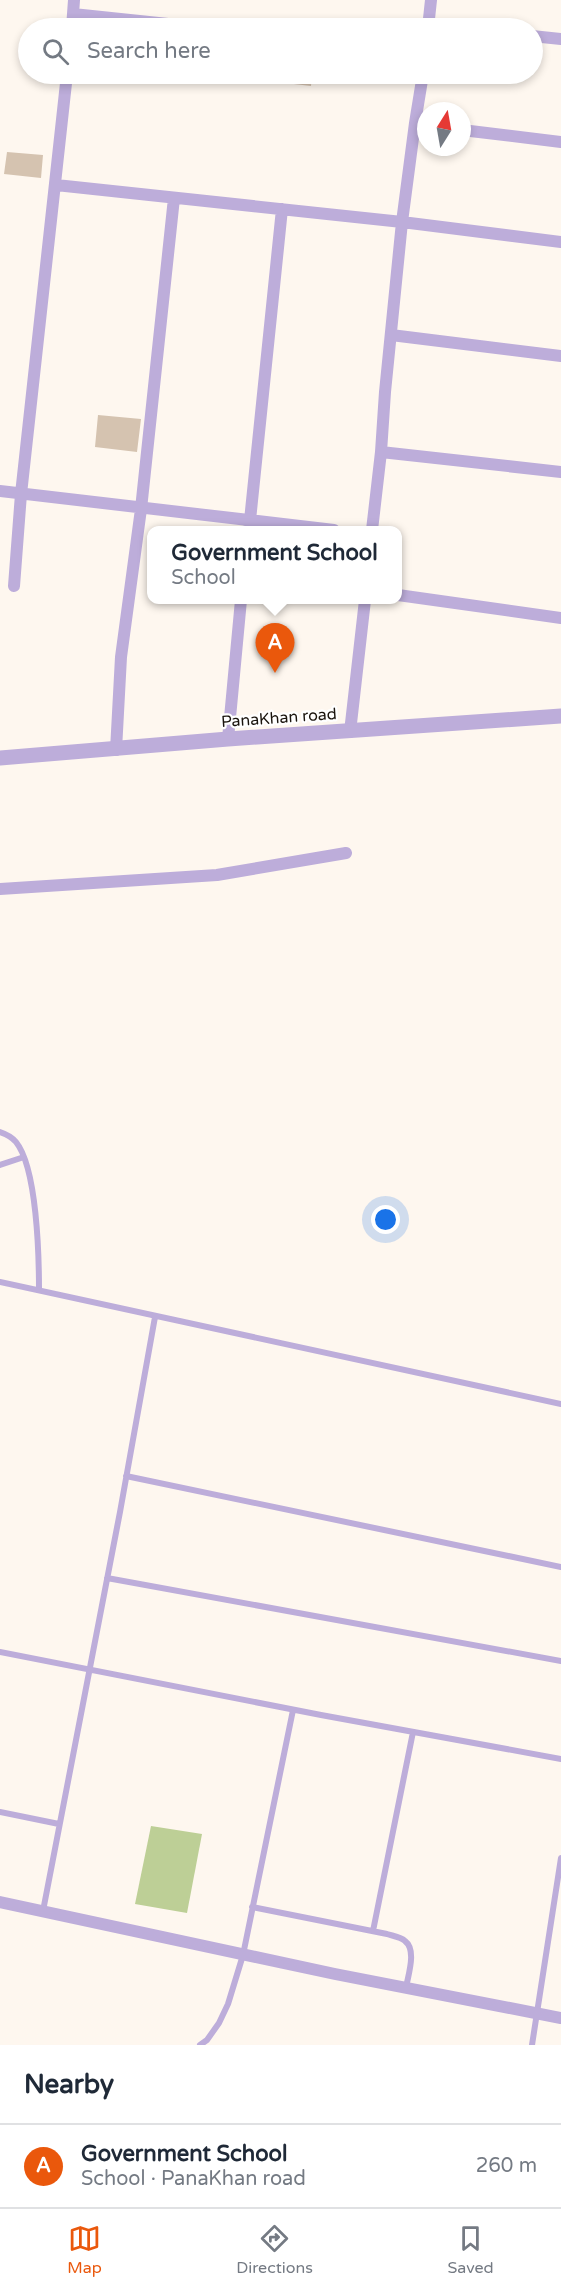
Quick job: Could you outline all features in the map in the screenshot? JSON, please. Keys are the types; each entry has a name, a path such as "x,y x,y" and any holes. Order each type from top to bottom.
{"street":[{"path":"73,18 74,0"},
{"path":"429,18 431,0"},
{"path":"73,14 111,18"},
{"path":"543,37 561,39"},
{"path":"14,586 21,494 66,84"},
{"path":"421,102 422,84"},
{"path":"471,131 561,142"},
{"path":"373,526 402,222 417,140"},
{"path":"56,185 402,222 561,242"},
{"path":"116,750 121,657 141,509 174,198"},
{"path":"0,491 250,526 282,209"},
{"path":"392,335 561,356"},
{"path":"381,452 561,472"},
{"path":"402,596 561,618"},
{"path":"228,739 241,604"},
{"path":"350,732 365,604"},
{"name":"PanaKhan road","path":"0,758 228,739 561,716"},
{"path":"0,889 217,875 346,852"},
{"path":"0,1902 243,1955 561,2018"}],"lane":[{"path":"0,1132 16,1141 24,1156 38,1241 39,1290"},
{"path":"0,1165 24,1156"},
{"path":"0,1282 561,1404"},
{"path":"43,1911 155,1317"},
{"path":"126,1476 561,1567"},
{"path":"107,1578 561,1661"},
{"path":"0,1652 293,1710 561,1759"},
{"path":"200,2045 207,2040 219,2023 228,2004 243,1955 293,1710"},
{"path":"373,1931 413,1732"},
{"path":"0,1812 59,1824"},
{"path":"532,2045 561,1858"},
{"path":"252,1907 404,1939 411,1952 406,1988"}],"green space":[{"path":"151,1826 202,1834 187,1913 135,1904"}],"building":[{"path":"7,152 43,155 41,178 4,174"},
{"path":"98,415 141,419 137,452 95,447"}],"place":[{"name":"Government School","path":"275,673"}]}
